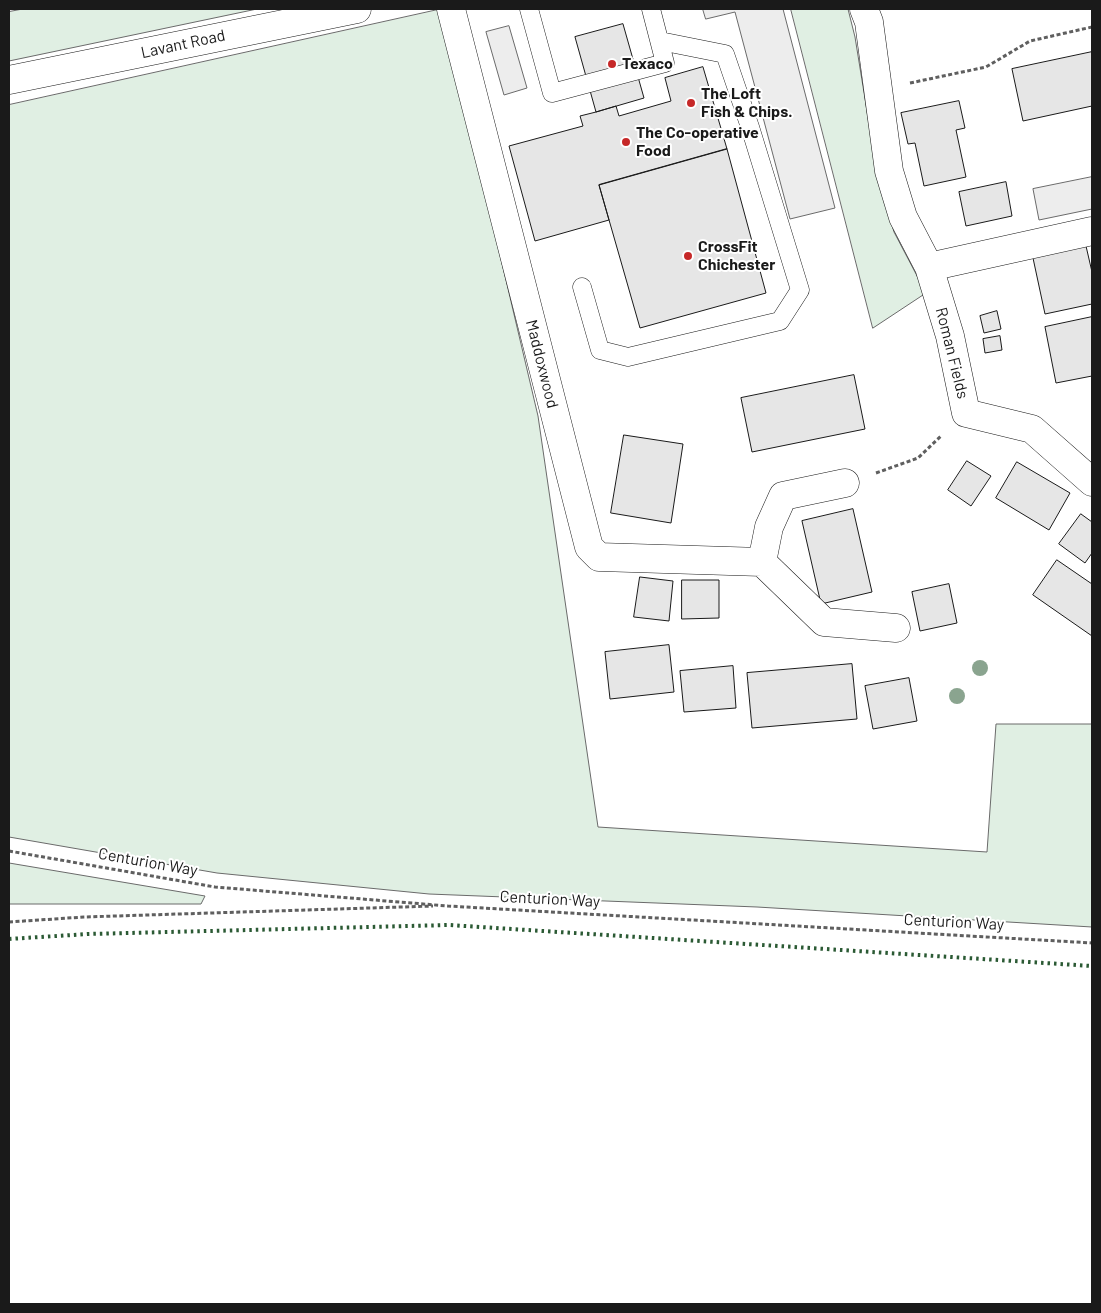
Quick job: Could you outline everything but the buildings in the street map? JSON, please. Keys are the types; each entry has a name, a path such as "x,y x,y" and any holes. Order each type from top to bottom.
{"street":[{"name":"Lavant Road","path":"9,80 357,9"},
{"name":"Maddoxwood","path":"451,9 589,547 600,556 762,562"},
{"name":"Roman Fields","path":"864,9 868,22 889,171 903,217 929,267 950,336 966,412 1032,429 1092,482"},
{"path":"929,267 1092,231"},
{"path":"845,483 783,496 769,527 762,562 824,622 896,628"}],"lane":[{"path":"529,9 552,92 665,63 652,9"},
{"path":"582,287 600,350 628,357 780,321 800,290 753,136 725,54 660,41"}],"path":[{"path":"878,89 986,67 1030,41 1092,27"},
{"path":"845,483 918,458 966,412"},
{"name":"Centurion Way","path":"9,851 215,887 448,906 1092,943"},
{"path":"9,922 84,917 448,906"}],"green space":[{"path":"23,9 257,9 9,61 9,12"},
{"path":"442,9 538,416 598,827 987,852 996,724 1092,724 1092,927 757,907 429,894 217,873 9,837 9,105"},
{"path":"791,9 848,9 855,37 877,173 894,232 926,293 873,328"},
{"path":"9,863 205,896 201,904 9,904"}],"shaded area":[{"path":"703,9 783,9 835,208 790,219 735,12 706,19"},
{"path":"509,26 527,88 504,95 486,32"},
{"path":"1092,177 1092,209 1039,220 1033,189"}],"hedge":[{"path":"9,939 88,934 449,925 1092,966"}],"place":[{"name":"Texaco","path":"612,64"},
{"name":"The Loft Fish & Chips.","path":"691,103"},
{"name":"The Co-operative Food","path":"626,142"},
{"name":"CrossFit Chichester","path":"688,256"}]}
